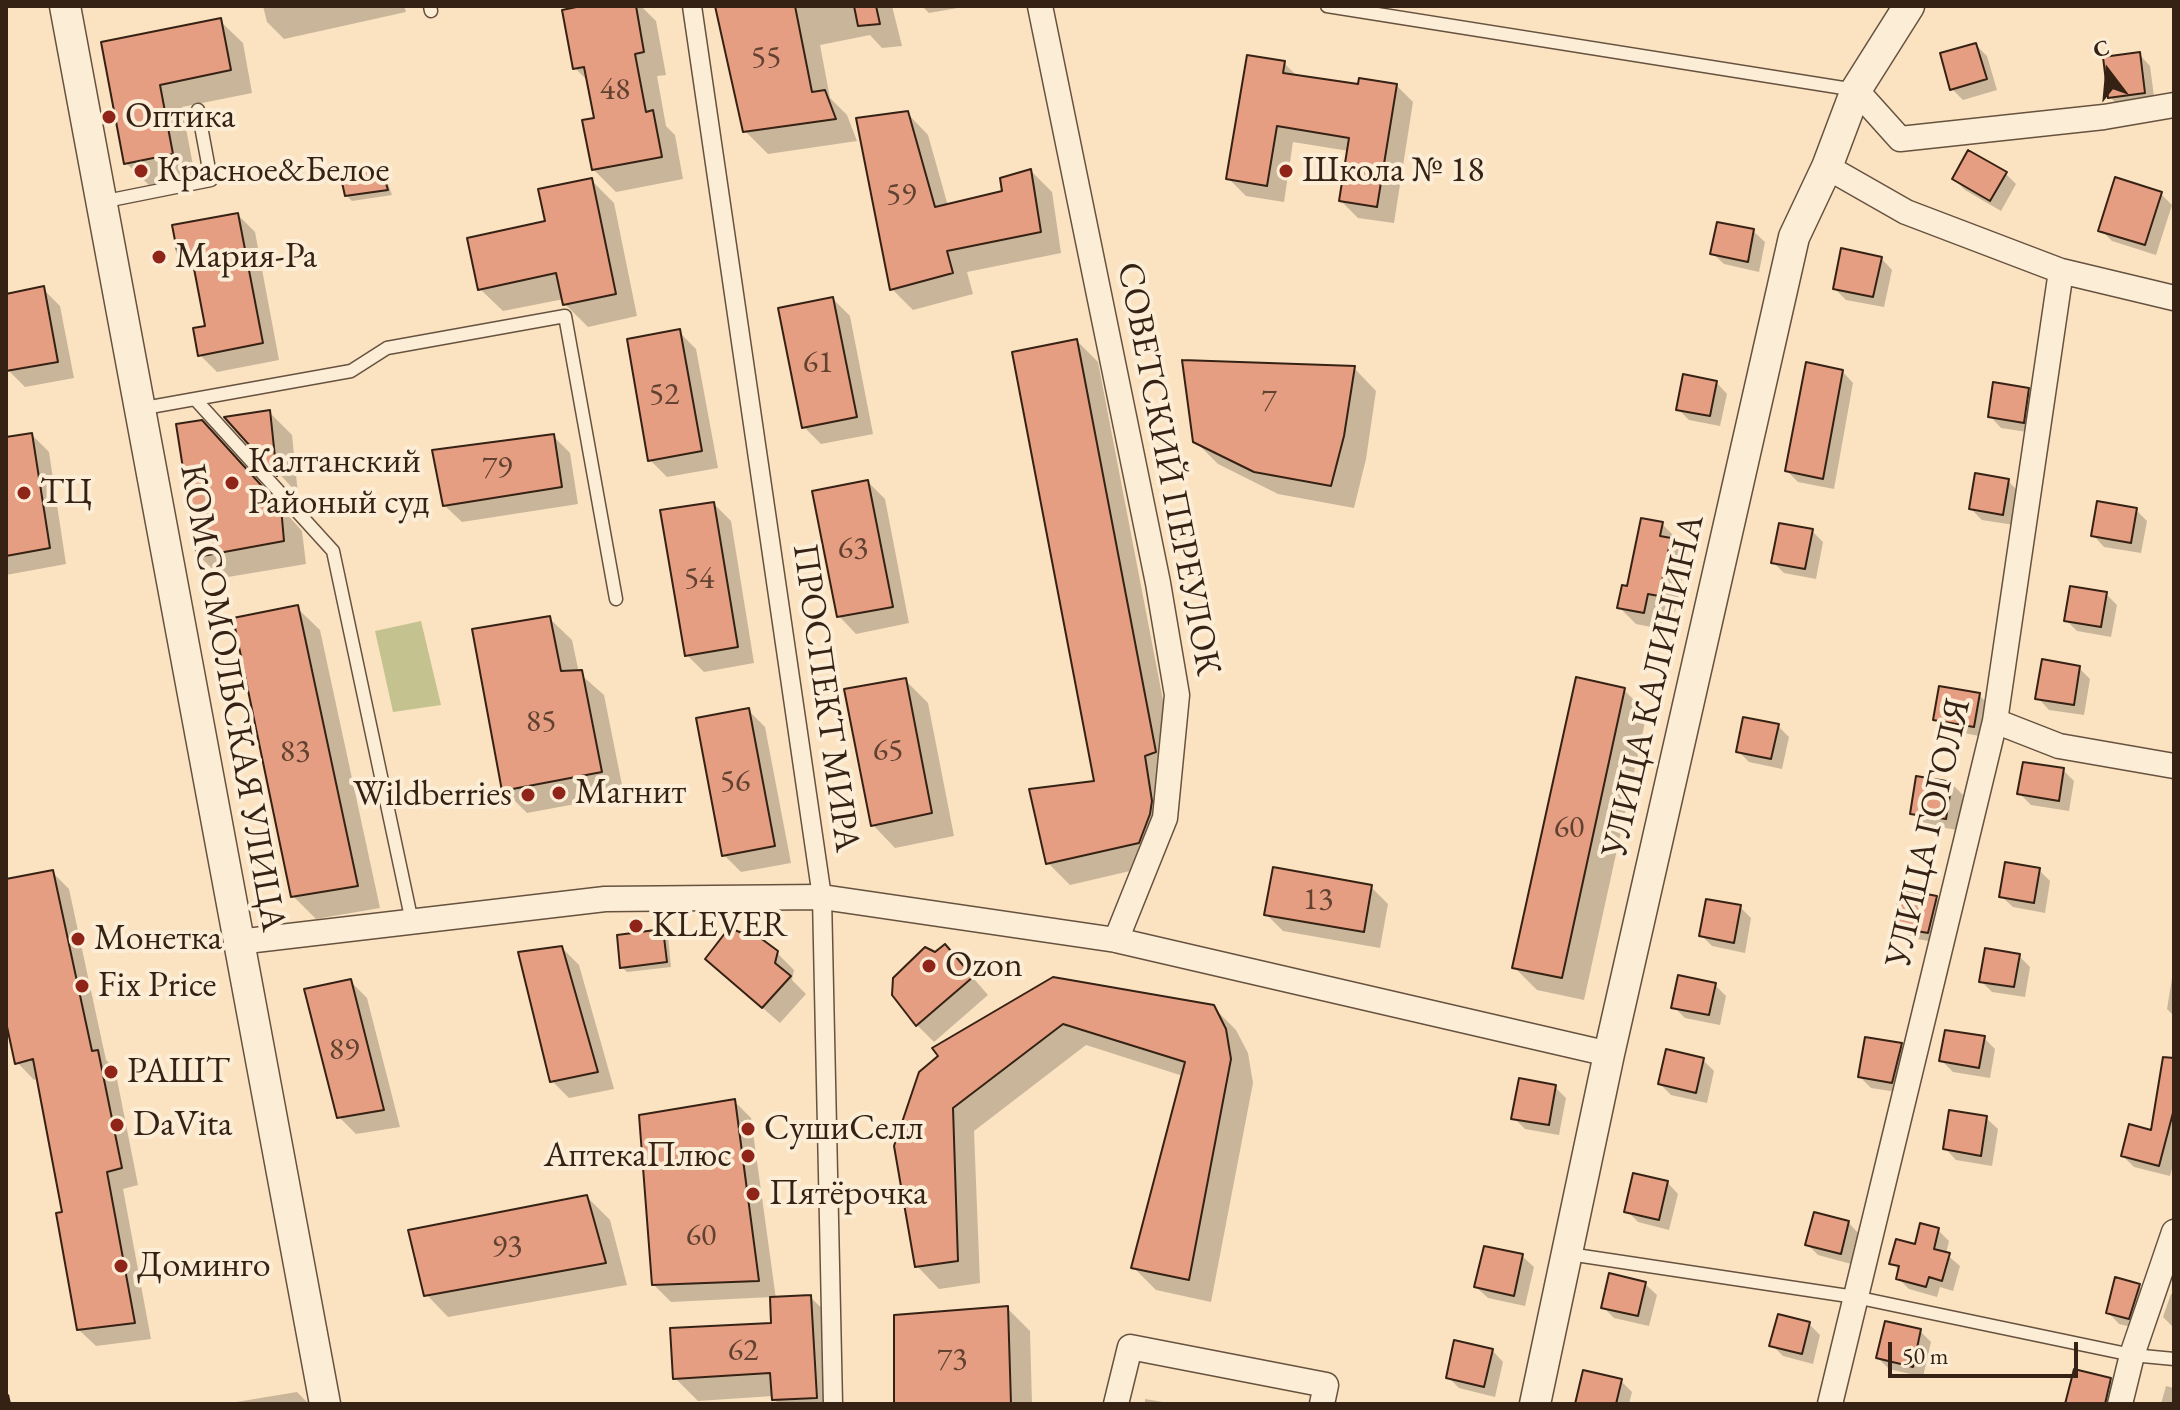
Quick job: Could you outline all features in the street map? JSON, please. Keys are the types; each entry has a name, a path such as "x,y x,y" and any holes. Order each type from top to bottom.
{"street":[{"name":"КОМСОМОЛЬСКАЯ УЛИЦА","path":"65,6 325,1404"},
{"name":"ПРОСПЕКТ МИРА","path":"692,6 822,897 833,1404"},
{"name":"СОВЕТСКИЙ ПЕРЕУЛОК","path":"1040,6 1158,583 1177,695 1165,818 1116,940"},
{"name":"УЛИЦА КАЛИНИНА","path":"1535,1404 1609,1054 1794,237 1827,167 1856,90 1909,6"},
{"path":"1856,90 1900,139 2104,117 2174,105"},
{"path":"1827,167 1906,212 2061,271 2174,298"},
{"name":"УЛИЦА ГОГОЛЯ","path":"1830,1404 1995,721 2061,271"},
{"path":"1995,721 2059,746 2174,766"},
{"path":"238,942 605,899 822,897 1116,940 1609,1054"},
{"path":"2120,1404 2132,1355 2174,1232"},
{"path":"1116,1404 1130,1347 1326,1385 1322,1404"}],"lane":[{"path":"1327,6 1856,90"},
{"path":"101,202 211,180 198,110"},
{"path":"139,409 351,371 387,348 565,316 616,599"},
{"path":"195,399 333,551 412,922"},
{"path":"1569,1254 1855,1297 2132,1355 2174,1359"}],"shaded area":[{"path":"421,621 441,705 393,712 375,631"}],"building":[{"path":"581,6 636,6 644,52 635,54 646,112 653,110 662,157 592,170 582,120 594,118 584,67 573,69 562,10"},
{"path":"715,6 795,6 812,92 825,90 836,119 743,132"},
{"path":"854,6 876,6 880,24 858,26"},
{"path":"221,18 231,70 160,85 173,154 124,164 101,42"},
{"path":"1976,43 1987,79 1950,90 1940,53"},
{"path":"2140,52 2145,93 2108,98 2103,57"},
{"path":"1247,55 1285,61 1283,73 1358,84 1359,78 1397,84 1377,207 1339,201 1349,138 1277,126 1267,186 1226,179"},
{"path":"908,111 935,207 1002,191 1000,178 1031,169 1041,232 947,251 953,273 890,290 856,118"},
{"path":"1968,150 2007,172 1990,201 1952,179"},
{"path":"381,167 388,190 345,196 339,169"},
{"path":"2115,177 2162,192 2145,245 2098,231"},
{"path":"592,178 616,294 563,305 556,273 478,290 467,238 545,221 538,189"},
{"path":"238,213 263,343 198,356 193,328 205,326 191,253 178,256 172,225"},
{"path":"1717,222 1754,229 1748,262 1710,254"},
{"path":"1841,248 1882,257 1873,297 1833,289"},
{"path":"44,286 58,362 6,371 6,294"},
{"path":"833,297 857,417 802,428 778,308"},
{"path":"680,329 702,451 648,461 627,339"},
{"path":"1077,339 1156,752 1145,756 1152,801 1139,843 1046,864 1029,789 1094,781 1012,352"},
{"path":"1182,360 1355,366 1344,436 1331,486 1254,472 1193,442"},
{"path":"1806,362 1843,370 1823,479 1785,471"},
{"path":"1683,374 1717,381 1710,416 1676,410"},
{"path":"1993,382 2029,388 2024,423 1988,417"},
{"path":"270,410 277,476 224,417"},
{"name":"Калтанский Районый суд","path":"202,420 281,507 284,541 197,557 176,424"},
{"name":"ТЦ","path":"32,433 50,548 6,556 6,437"},
{"path":"554,434 562,487 443,506 432,450"},
{"path":"1975,473 2009,479 2003,515 1969,509"},
{"path":"868,480 893,607 837,617 812,491"},
{"path":"2097,501 2137,508 2131,543 2091,536"},
{"path":"714,502 738,647 685,656 660,510"},
{"path":"1641,518 1663,522 1660,536 1671,538 1659,596 1648,594 1644,613 1617,608 1622,585 1627,586"},
{"path":"1779,523 1813,529 1805,569 1771,563"},
{"path":"2070,586 2107,592 2101,627 2064,621"},
{"path":"298,605 358,886 291,897 233,618"},
{"path":"550,616 561,671 582,670 602,772 502,791 472,629"},
{"path":"2042,659 2080,666 2074,705 2035,699"},
{"path":"1576,677 1625,688 1562,978 1512,968"},
{"path":"906,678 932,813 871,826 844,689"},
{"path":"1939,686 1980,693 1974,727 1933,720"},
{"path":"749,708 775,846 722,856 696,718"},
{"path":"1743,717 1779,724 1771,759 1736,752"},
{"path":"2023,762 2064,768 2059,801 2017,794"},
{"path":"1916,776 1952,782 1946,819 1910,814"},
{"path":"2005,862 2040,868 2034,903 1999,897"},
{"path":"1273,867 1372,885 1364,932 1264,915"},
{"path":"53,870 92,1051 98,1050 122,1168 107,1172 135,1323 77,1330 56,1213 62,1212 33,1059 15,1064 6,1022 6,879"},
{"path":"1900,889 1937,896 1928,933 1894,927"},
{"path":"1706,899 1741,905 1734,943 1699,936"},
{"path":"729,928 745,934 751,931 778,951 775,963 791,976 762,1008 705,959"},
{"path":"663,929 667,962 620,968 617,935"},
{"path":"945,944 973,977 916,1026 892,995 893,978 925,947 935,952"},
{"path":"562,946 598,1072 550,1082 518,952"},
{"path":"1985,948 2020,954 2014,987 1979,982"},
{"path":"1678,975 1716,983 1709,1015 1671,1008"},
{"path":"1053,977 1214,1005 1226,1029 1231,1059 1189,1280 1131,1268 1185,1062 1063,1024 953,1108 958,1261 915,1267 894,1146 919,1072 938,1056 932,1048"},
{"path":"351,979 384,1110 337,1118 304,989"},
{"path":"1945,1030 1985,1036 1979,1068 1939,1061"},
{"path":"1865,1037 1902,1043 1892,1083 1858,1077"},
{"path":"1666,1049 1704,1058 1696,1093 1658,1084"},
{"path":"2163,1057 2174,1058 2174,1109 2159,1166 2121,1156 2129,1124 2151,1130"},
{"path":"1519,1078 1556,1085 1549,1125 1511,1119"},
{"path":"735,1099 759,1281 652,1285 639,1115"},
{"path":"1949,1110 1987,1116 1981,1156 1943,1149"},
{"path":"1633,1173 1668,1181 1659,1220 1624,1212"},
{"path":"587,1195 606,1263 424,1296 408,1230"},
{"path":"1814,1212 1849,1221 1841,1254 1805,1245"},
{"path":"1920,1223 1939,1228 1934,1249 1950,1253 1942,1281 1929,1277 1926,1287 1896,1279 1899,1266 1889,1264 1896,1239 1915,1244"},
{"path":"1484,1246 1523,1254 1514,1296 1474,1287"},
{"path":"1609,1273 1646,1282 1638,1316 1601,1308"},
{"path":"2115,1277 2140,1284 2129,1319 2106,1313"},
{"path":"811,1295 817,1398 772,1400 770,1373 673,1379 670,1328 771,1323 770,1297"},
{"path":"1008,1306 1011,1404 894,1404 894,1315"},
{"path":"1778,1314 1810,1322 1802,1354 1769,1346"},
{"path":"1885,1321 1921,1329 1913,1367 1876,1358"},
{"path":"1454,1340 1493,1349 1484,1387 1446,1378"},
{"path":"2074,1369 2111,1378 2105,1404 2065,1404"},
{"path":"1583,1370 1622,1379 1616,1404 1575,1404"}],"railway":[{"path":"6,1395 8,1404"}],"place":[{"name":"Оптика","path":"109,117"},
{"name":"Красное&Белое","path":"141,171"},
{"name":"Школа № 18","path":"1286,171"},
{"name":"Мария-Ра","path":"159,257"},
{"name":"Калтанский Районый суд","path":"232,483"},
{"name":"ТЦ","path":"24,493"},
{"name":"Магнит","path":"559,793"},
{"name":"Wildberries","path":"528,795"},
{"name":"KLEVER","path":"636,926"},
{"name":"Монетка","path":"78,939"},
{"name":"Ozon","path":"929,966"},
{"name":"Fix Price","path":"82,986"},
{"name":"РАШТ","path":"111,1072"},
{"name":"DaVita","path":"117,1125"},
{"name":"СушиСелл","path":"748,1129"},
{"name":"АптекаПлюс","path":"748,1156"},
{"name":"Пятёрочка","path":"753,1194"},
{"name":"Доминго","path":"121,1266"}]}
